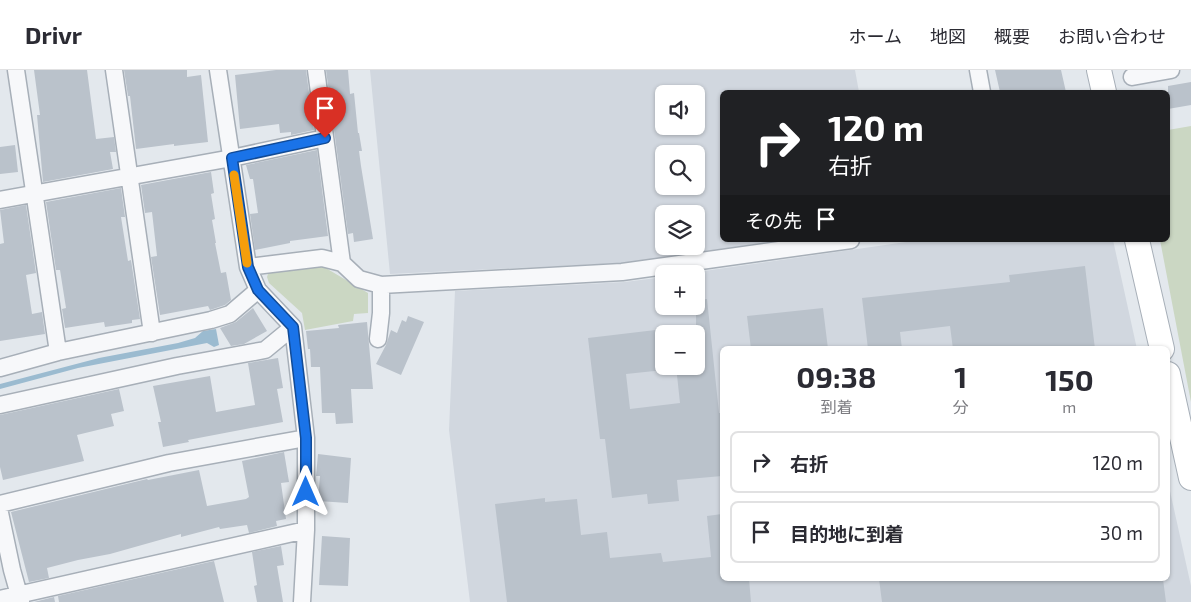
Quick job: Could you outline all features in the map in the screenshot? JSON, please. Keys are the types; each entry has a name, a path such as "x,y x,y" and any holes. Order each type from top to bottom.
{"street":[{"path":"16,70 58,352"},
{"path":"114,70 152,333"},
{"path":"218,70 248,267 258,290 293,327 306,438 306,530 302,602"},
{"path":"316,70 342,263"},
{"path":"978,70 982,90"},
{"path":"1099,70 1104,90"},
{"path":"1132,77 1171,70"},
{"path":"0,200 232,158 325,138"},
{"path":"248,267 322,258 342,263 359,278 381,285 622,272 837,242"},
{"path":"1137,242 1161,346"},
{"path":"378,339 381,313 381,285"},
{"path":"0,368 58,352 212,320 230,314 258,290"},
{"path":"0,405 177,366 265,350 293,327"},
{"path":"1170,383 1191,478"},
{"path":"0,504 169,463 306,438"},
{"path":"0,513 20,598"},
{"path":"0,599 20,598 306,530"}],"shaded area":[{"path":"370,70 855,70 859,90 720,90 720,242 769,242 705,251 705,205 655,205 655,255 678,255 622,263 390,274"},
{"path":"906,242 1113,242 1136,346 720,346 720,581 1170,581 1170,491 1191,586 1191,602 470,602 449,430 455,291 625,282 655,278 655,315 705,315 705,271"}],"green space":[{"path":"1191,126 1191,402 1160,242 1170,242 1170,130"},
{"path":"319,264 368,293 368,313 354,314 353,321 305,330 302,313 269,283 267,277 269,271"}],"water":[{"path":"216,329 219,345 214,347 207,343 78,368 0,389 0,384 99,358 178,343 195,338 203,331"}],"building":[{"path":"34,70 87,70 96,139 114,137 116,152 110,152 113,169 43,182 37,115 40,115"},
{"path":"124,70 187,70 187,77 201,75 208,142 136,149 130,96 128,96"},
{"path":"276,70 306,70 314,130 291,135 291,132 280,133 279,124 240,129 235,75"},
{"path":"326,70 348,70 350,94 354,93 358,133 362,151 359,151 373,239 354,242 353,233 348,234"},
{"path":"995,70 1061,70 1066,90 1000,90"},
{"path":"1191,82 1191,105 1170,109 1170,90 1168,90 1168,86"},
{"path":"15,145 18,172 0,174 0,147"},
{"path":"317,150 328,236 290,241 290,243 255,250 250,214 258,213 253,179 250,179 246,165"},
{"path":"211,172 214,193 211,194 215,219 212,220 215,243 221,273 226,272 231,300 225,305 210,310 208,306 160,315 151,257 157,256 152,212 145,213 141,185"},
{"path":"121,188 125,217 121,217 128,261 131,260 140,319 132,320 132,323 105,327 104,322 65,328 62,309 66,308 60,270 56,270 46,202"},
{"path":"26,205 36,273 26,275 32,314 42,312 45,334 0,341 0,244 4,243 0,210"},
{"path":"1085,266 1095,346 953,346 950,326 900,332 902,346 868,346 862,298 1010,282 1009,275"},
{"path":"705,299 707,299 720,413 720,476 677,480 679,501 648,504 647,494 612,498 605,439 600,439 588,338 655,330 655,371 626,374 630,409 680,403 677,375 705,375 705,325 696,325 696,315 705,315"},
{"path":"253,308 267,331 244,344 231,346 220,328 236,322"},
{"path":"823,308 828,346 751,346 747,316"},
{"path":"408,316 424,322 401,375 376,364 391,330 397,333 402,320 406,322"},
{"path":"367,322 373,389 351,389 353,423 336,424 335,413 322,413 320,367 311,367 306,331 339,328 338,325"},
{"path":"278,358 283,388 277,389 283,422 188,440 189,442 163,447 158,422 161,422 153,386 210,376 216,412 255,405 248,363"},
{"path":"119,389 124,411 111,414 114,426 77,435 84,461 3,480 0,467 0,415"},
{"path":"284,452 289,482 281,483 286,519 276,521 277,526 249,533 247,525 220,529 219,527 181,537 181,534 110,554 47,568 49,578 29,582 11,512 147,479 199,470 207,506 246,499 249,497 242,461"},
{"path":"318,454 351,458 348,503 318,501 320,476 316,476"},
{"path":"545,498 545,502 577,499 581,535 607,532 610,558 661,553 663,562 711,557 707,516 720,514 720,581 749,581 751,602 507,602 495,504"},
{"path":"322,536 350,538 348,586 319,585"},
{"path":"281,546 284,565 277,566 283,602 257,602 254,586 257,585 252,552"},
{"path":"214,561 224,602 59,602 58,596"},
{"path":"879,581 1163,581 1166,602 882,602"},
{"path":"54,597 55,602 34,602"}],"slow traffic":[{"path":"234,175 247,263"}],"route":[{"path":"306,492 306,438 293,327 258,290 248,267 232,158 325,138"}]}
